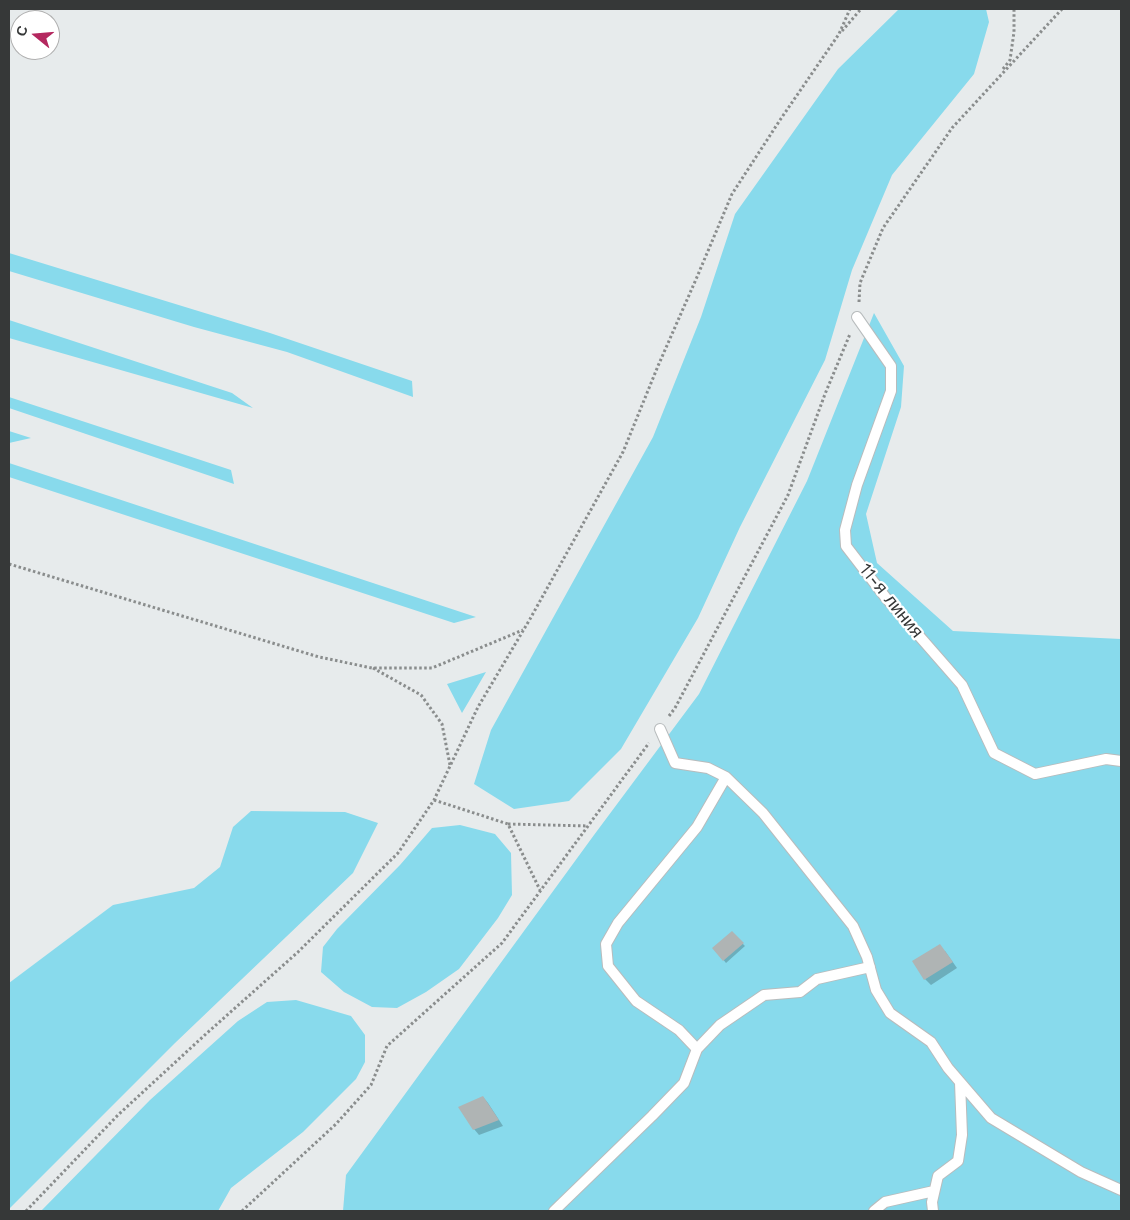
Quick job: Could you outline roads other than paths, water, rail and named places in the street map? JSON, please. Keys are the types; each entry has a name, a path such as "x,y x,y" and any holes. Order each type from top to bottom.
{"lane":[{"name":"11-я линия","path":"857,317 891,366 891,391 857,484 846,530 846,546 886,598 962,685 994,753 1036,774 1106,759 1121,761"},
{"path":"660,729 675,763 708,768 726,777 763,814 853,926 867,957 876,990 890,1013 931,1042 948,1068 990,1118 1081,1172 1121,1190"},
{"path":"697,1049 679,1030 636,1001 608,966 606,944 618,923 697,827 726,777"},
{"path":"554,1211 684,1083 697,1049 720,1025 764,995 800,992 817,978 870,967"},
{"path":"933,1211 932,1202 938,1176 958,1161 962,1135 960,1082"},
{"path":"874,1211 885,1202 934,1191"}]}
